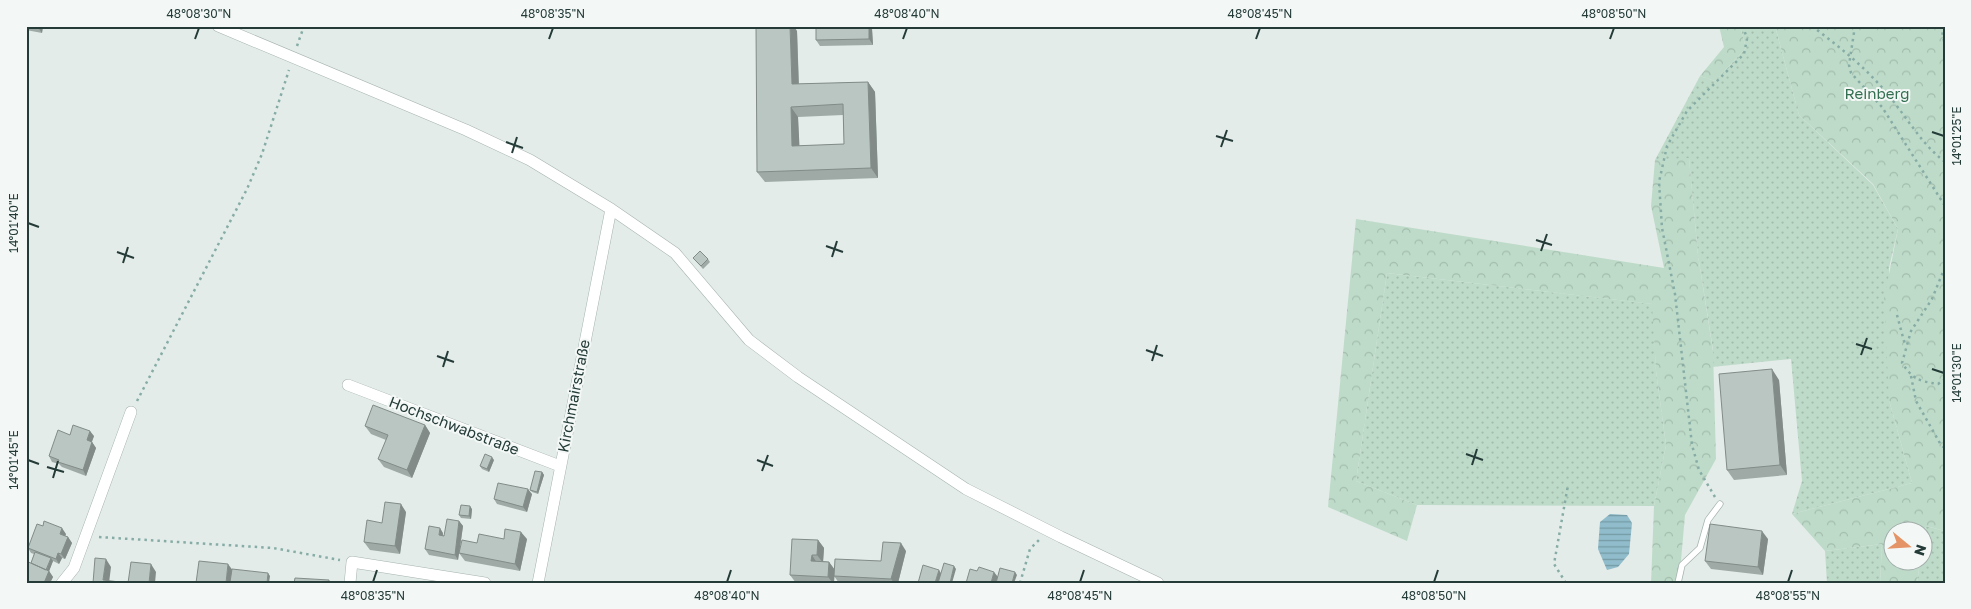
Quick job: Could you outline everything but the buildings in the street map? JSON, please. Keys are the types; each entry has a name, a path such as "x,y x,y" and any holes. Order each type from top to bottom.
{"street":[{"path":"218,26 466,130 530,160 675,252 749,340 798,377 966,489 1061,538 1158,583"},
{"name":"Kirchmairstraße","path":"538,583 611,210"},
{"name":"Hochschwabstraße","path":"348,385 560,466"},
{"path":"62,583 74,568 131,412"},
{"path":"350,583 352,562 485,583"}],"lane":[{"path":"1678,583 1682,565 1700,548 1708,520 1720,504"}],"path":[{"path":"131,412 247,189 262,154 304,26"},
{"path":"1720,504 1699,470 1692,445 1676,294 1662,228 1659,182 1667,146 1687,111 1744,54 1747,39 1744,26"},
{"path":"1812,26 1850,55 1884,89 1932,152 1945,162"},
{"path":"1855,26 1849,65 1851,73 1882,107 1945,206"},
{"path":"1941,26 1945,46"},
{"path":"1945,267 1939,285 1911,331 1902,363 1911,375 1921,382 1938,384 1945,379"},
{"path":"1896,315 1906,347"},
{"path":"1911,375 1916,401 1941,445 1945,448"},
{"path":"1566,583 1554,564 1568,485"},
{"path":"85,536 273,548 352,562"},
{"path":"1020,583 1030,548"}],"green space":[{"path":"1719,26 1740,26 1746,48 1715,81 1700,76 1724,47"},
{"path":"1740,26 1775,26 1799,115 1873,185 1898,229 1889,268 1889,400 1912,483 1792,514 1802,481 1791,359 1712,367 1713,350 1698,255 1689,159 1655,160 1700,76 1715,81 1746,48"},
{"name":"Reinberg","path":"1775,26 1945,26 1945,531 1934,528 1934,522 1884,522 1884,572 1919,572 1917,583 1880,583 1882,544 1825,551 1792,514 1912,483 1889,400 1884,299 1898,229 1873,184 1799,115"},
{"path":"1689,158 1698,255 1713,351 1716,459 1685,515 1679,583 1651,583 1654,506 1666,445 1656,371 1652,304 1387,273 1356,481 1417,505 1407,541 1328,507 1356,219 1664,268 1651,206 1655,160"},
{"path":"1387,273 1653,304 1656,371 1666,445 1654,506 1417,505 1356,481"},
{"path":"1934,528 1945,531 1945,583 1917,583 1919,572 1934,572"},
{"path":"1882,544 1880,583 1827,583 1825,551"}],"water":[{"path":"1610,514 1627,515 1632,523 1629,554 1618,567 1607,570 1598,549 1600,522"}]}
